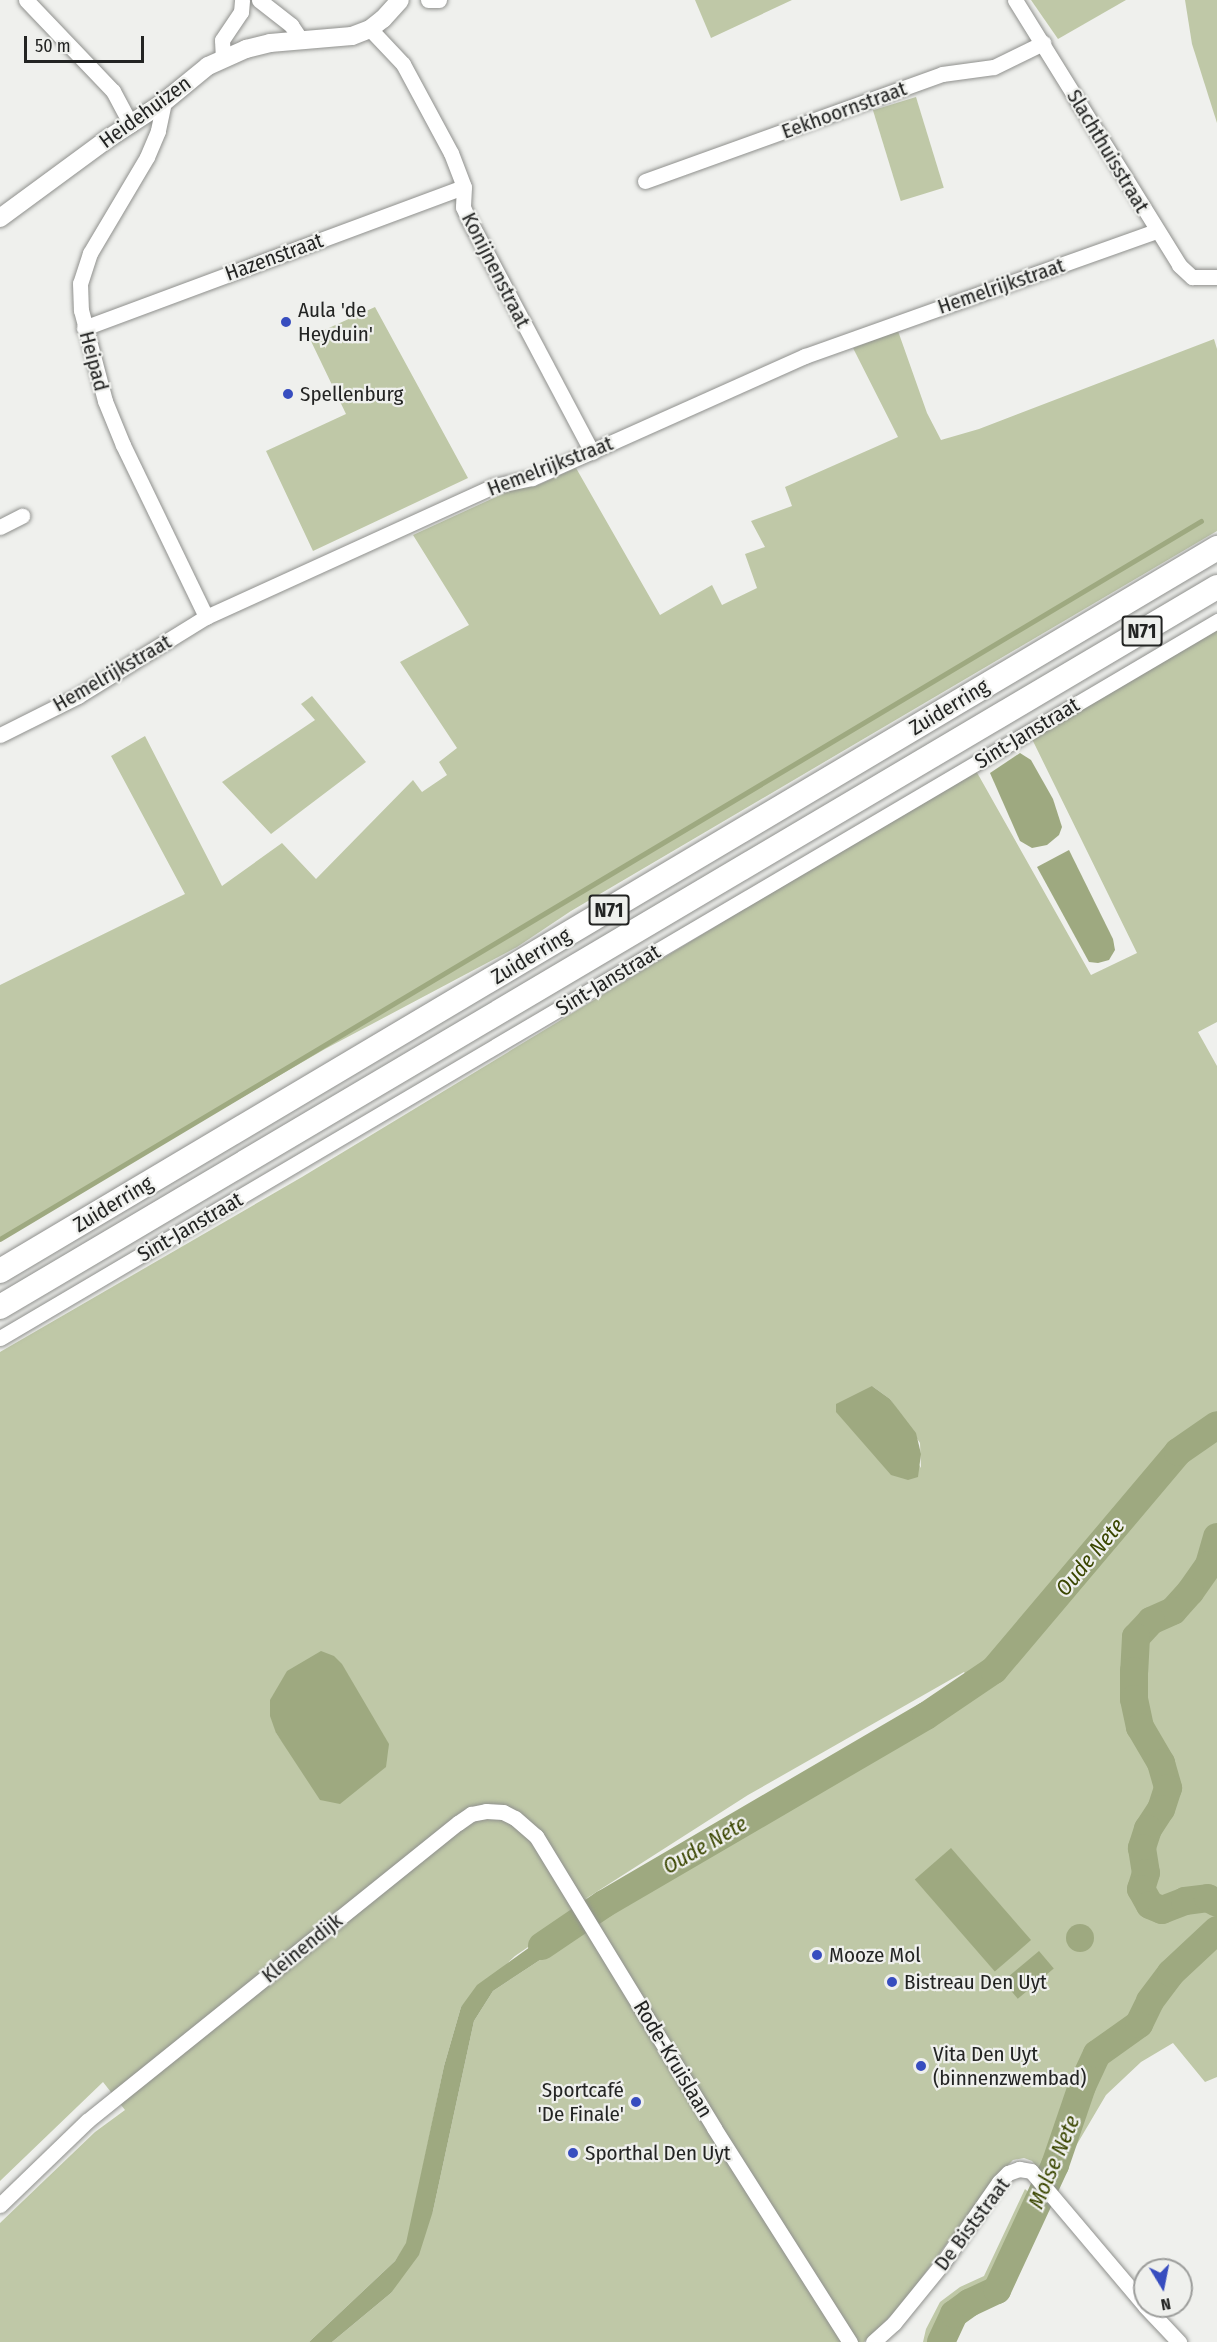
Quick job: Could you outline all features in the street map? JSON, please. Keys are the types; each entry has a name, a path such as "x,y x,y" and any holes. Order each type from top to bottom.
{"highway":[{"name":"Zuiderring","path":"0,1271 1217,548"},
{"name":"Zuiderring","path":"0,1307 1217,587"}],"street":[{"path":"26,0 113,92 131,125"},
{"path":"223,59 222,40 241,12 243,0"},
{"path":"260,0 291,25 301,40"},
{"name":"Heidehuizen","path":"0,218 106,140 164,102 208,66 262,45 352,36 370,29 383,19 400,0"},
{"path":"428,0 439,0"},
{"name":"Slachthuisstraat","path":"1015,0 1156,231 1184,272 1192,277 1217,278"},
{"name":"Konijnenstraat","path":"370,29 403,64 452,153 464,187 464,207 468,218 592,452"},
{"name":"Eekhoornstraat","path":"645,181 942,75 994,67 1043,43"},
{"name":"Heipad","path":"164,102 158,131 147,157 90,253 80,283 84,328 105,401 123,445 206,617"},
{"name":"Hazenstraat","path":"84,328 464,187"},
{"name":"Hemelrijkstraat","path":"0,735 78,696 206,617 494,486 532,477 592,452 805,356 1156,231"},
{"path":"0,527 22,516"},
{"name":"Sint-Janstraat","path":"0,1338 1217,621"},
{"name":"Kleinendijk","path":"0,2205 87,2121 471,1814 486,1811 503,1812 515,1818 536,1836 592,1927"},
{"name":"Rode-Kruislaan","path":"592,1927 714,2128 850,2342"},
{"name":"De Biststraat","path":"873,2342 894,2323 935,2272 999,2182 1008,2173 1018,2169 1031,2171 1133,2292"},
{"name":"De Biststraat","path":"1156,2318 1179,2342"}],"shaded area":[{"path":"695,0 792,0 711,38"},
{"path":"1031,0 1126,0 1058,39"},
{"path":"1185,0 1217,0 1217,123 1192,44"},
{"path":"916,97 944,188 901,201 873,110"},
{"path":"375,307 468,478 313,551 266,451 346,414 309,337"},
{"path":"898,331 927,413 941,440 979,429 1214,339 1217,349 1217,531 571,911 517,947 325,1049 0,1238 0,985 185,894 111,756 145,736 222,886 282,843 316,879 413,780 422,792 447,775 439,762 457,748 400,662 469,625 413,535 511,490 536,486 576,468 660,615 712,585 722,605 757,588 745,554 765,547 751,521 792,506 785,487 898,437 853,348"},
{"path":"1217,628 1217,1022 1198,1032 1217,1066 1217,1415 1170,1447 1133,1487 1000,1652 970,1680 964,1672 748,1795 587,1898 569,1919 515,1956 461,2007 444,2066 407,2243 395,2261 309,2342 0,2342 0,2223 95,2132 125,2110 103,2082 0,2181 0,1352 302,1177 975,769 1091,975 1137,953 1031,737","holes":["872,1386 890,1399 920,1443 921,1468","276,1733 386,1767 284,1744"]},
{"path":"312,696 366,762 271,834 222,782 315,720 301,704"},
{"path":"1020,753 1031,760 1053,799 1062,827 1059,835 1047,845 1032,848 1020,841 990,773"},
{"path":"1069,850 1113,939 1115,950 1109,960 1098,963 1089,962 1037,867"},
{"path":"872,1386 890,1399 916,1433 921,1454 918,1477 908,1480 891,1475 836,1412 836,1404"},
{"path":"1209,1435 1217,1438 1217,2077 1205,2082 1173,2043 1141,2062 1106,2095 1070,2156 1044,2175 1032,2161 1024,2158 1013,2160 992,2182 901,2306 864,2342 332,2342 391,2293 433,2211 474,2021 493,1991 581,1933 983,1692 1035,1636 1155,1492 1152,1490"},
{"path":"321,1651 334,1656 342,1664 389,1744 386,1767 340,1804 320,1800 276,1733 270,1716 270,1700 287,1671"},
{"path":"951,1848 1031,1940 995,1972 915,1879"},
{"path":"569,1919 581,1933 493,1991 474,2021 433,2211 419,2255 391,2293 332,2342 309,2342 395,2261 406,2243 444,2066 461,2007 477,1985"},
{"path":"1080,1924 1090,1928 1094,1938 1090,1948 1080,1952 1070,1948 1066,1938 1070,1928"},
{"path":"1039,1951 1054,1969 1018,1999 1003,1981"},
{"path":"1025,2189 1039,2201 997,2290 969,2303 954,2314 941,2342 923,2342 926,2329 940,2302 960,2287 984,2276"}],"waterway":[{"path":"0,1239 1201,521"},
{"name":"Oude Nete","path":"542,1946 604,1904 926,1716 994,1670 1178,1452 1217,1425"},
{"name":"Molse Nete","path":"1217,1537 1209,1565 1190,1592 1173,1611 1151,1621 1136,1637 1134,1671 1134,1699 1140,1727 1161,1763 1168,1788 1161,1809 1148,1829 1142,1848 1146,1873 1141,1889 1150,1905 1162,1910 1185,1901 1208,1898 1217,1903"},
{"name":"Molse Nete","path":"941,2342 954,2314 969,2303 997,2290 1055,2165 1082,2086 1097,2054 1139,2024 1150,2001 1171,1973 1217,1930"}],"place":[{"name":"Aula 'de Heyduin'","path":"286,322"},
{"name":"Spellenburg","path":"288,394"},
{"name":"Mooze Mol","path":"817,1955"},
{"name":"Bistreau Den Uyt","path":"892,1982"},
{"name":"Vita Den Uyt (binnenzwembad)","path":"921,2066"},
{"name":"Sportcafé 'De Finale'","path":"636,2102"},
{"name":"Sporthal Den Uyt","path":"573,2153"}]}
